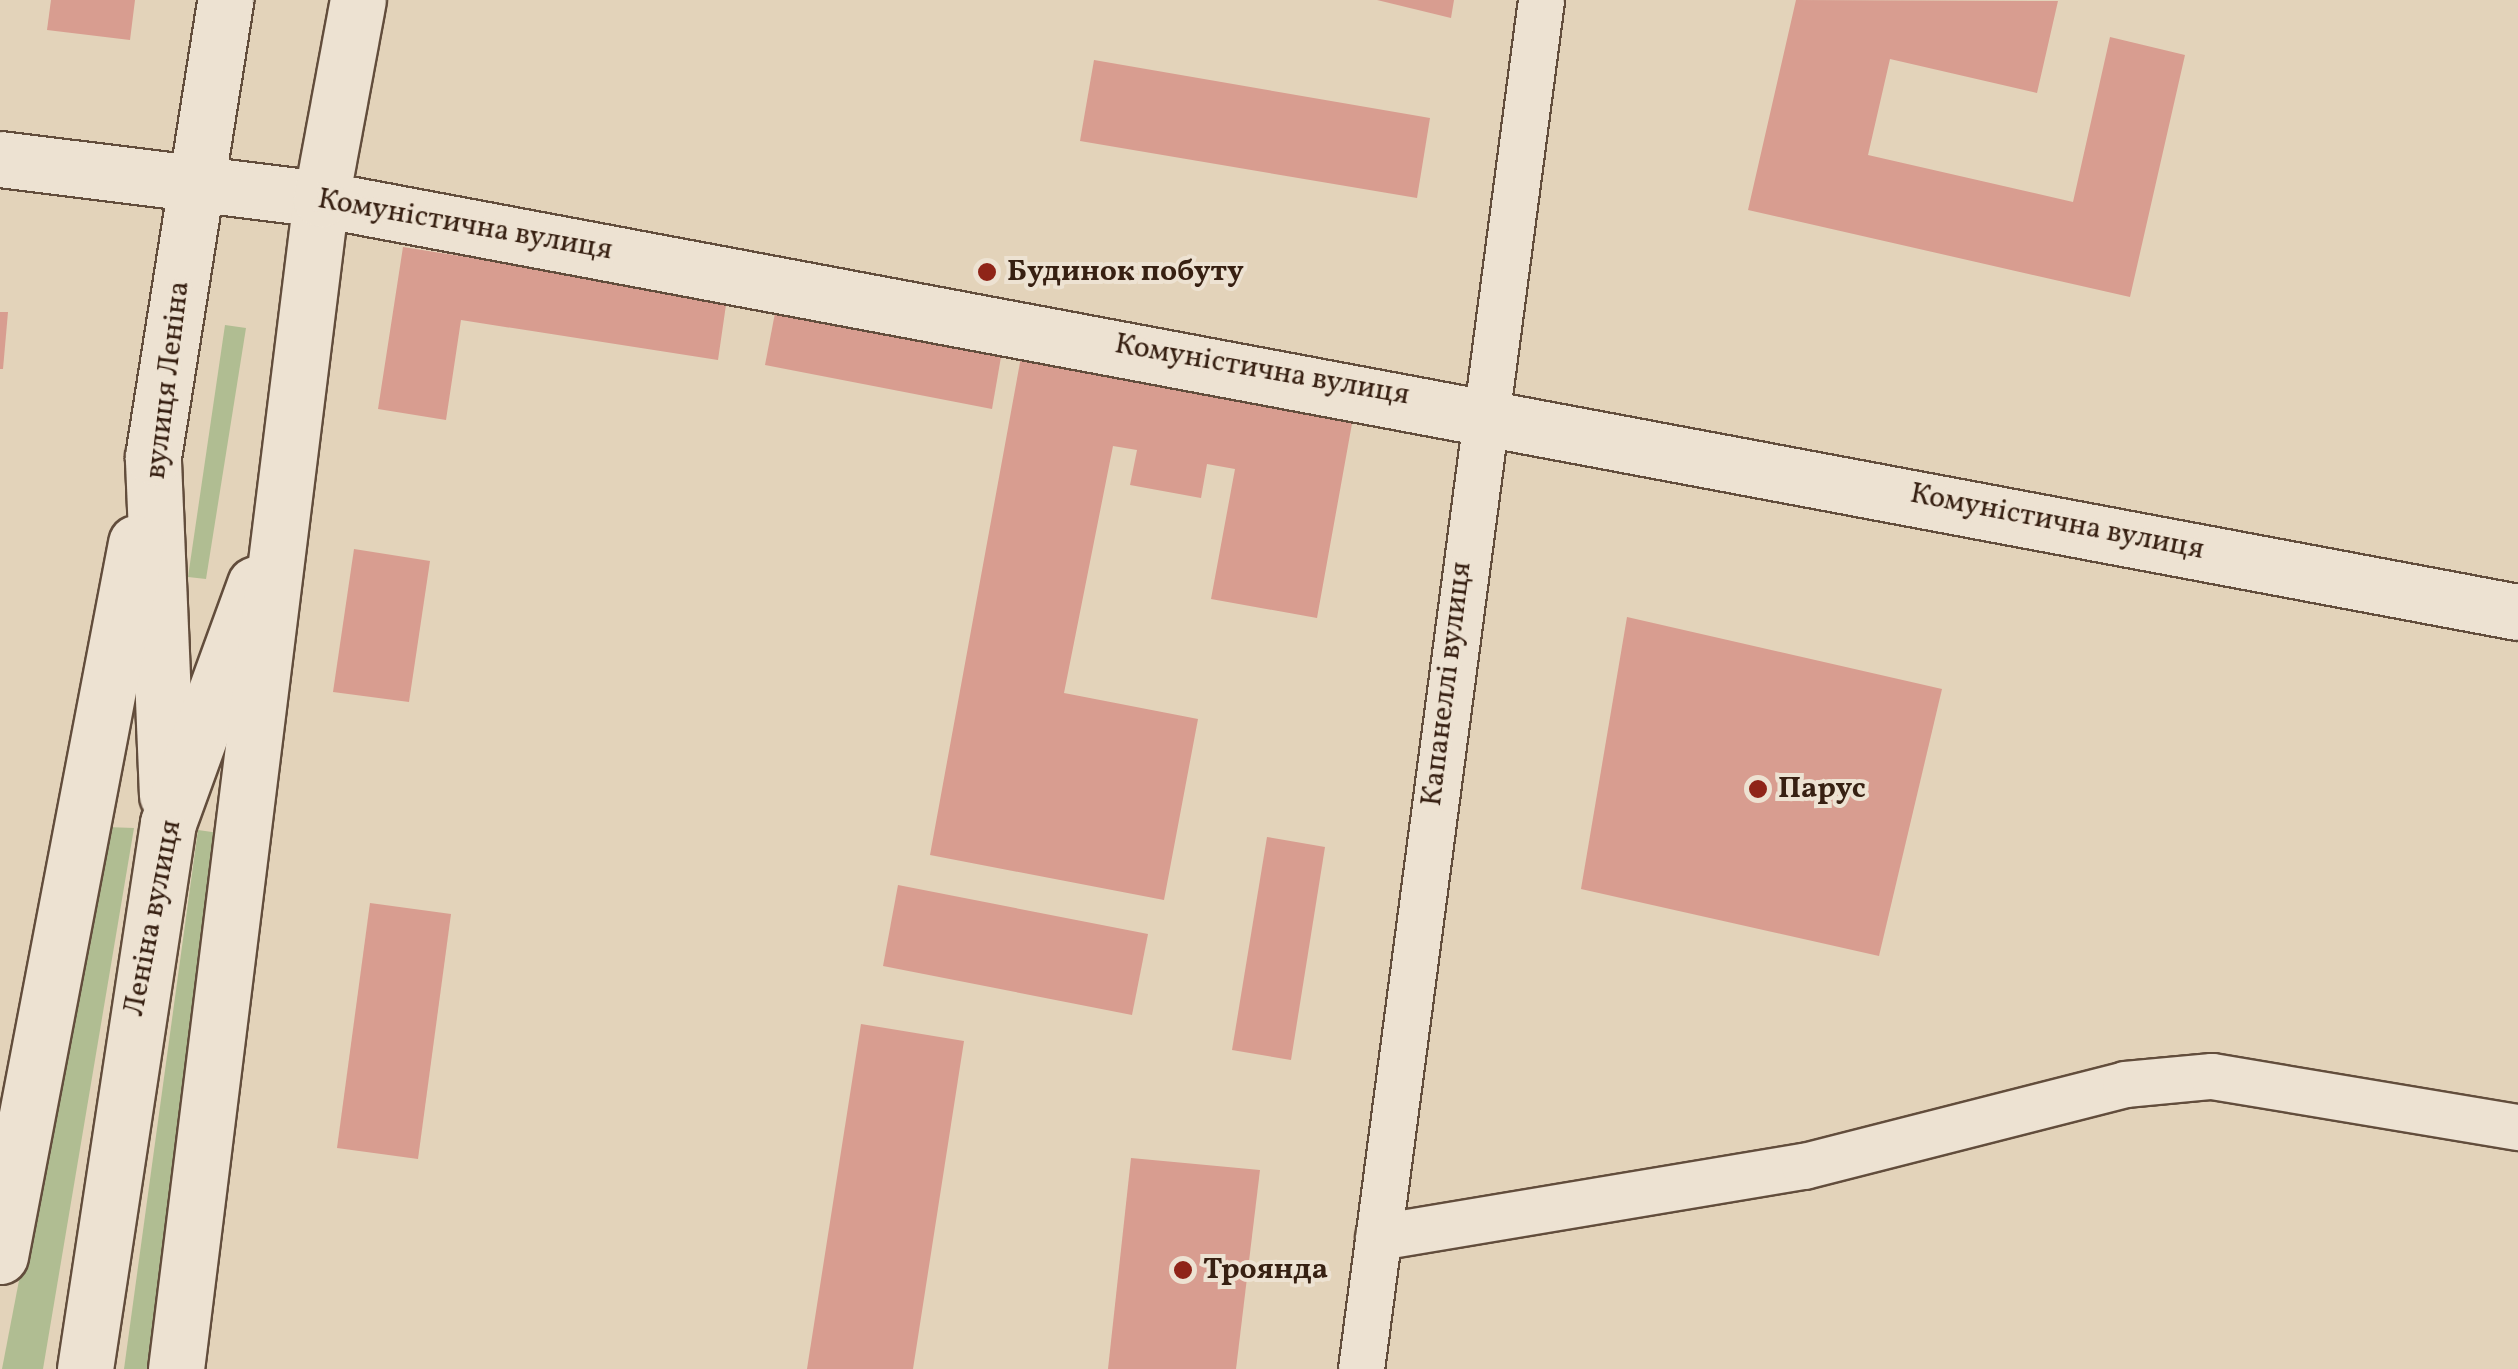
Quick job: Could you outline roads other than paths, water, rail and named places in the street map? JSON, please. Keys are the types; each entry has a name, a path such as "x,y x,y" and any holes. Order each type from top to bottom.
{"main road":[{"name":"вулиця Леніна","path":"168,823 153,457 225,0"},
{"name":"Леніна вулиця","path":"176,1369 290,484 320,199 358,0"},
{"name":"Комуністична вулиця","path":"0,159 195,180 320,199 1482,410 2518,612"},
{"path":"0,1256 153,457"},
{"name":"Леніна вулиця","path":"85,1369 168,823 290,484"}],"street":[{"name":"Капанеллі вулиця","path":"1361,1369 1482,410 1541,0"},
{"path":"1378,1237 1804,1166 2125,1084 2212,1076 2518,1127"}],"place":[{"name":"Будинок побуту","path":"987,272"},
{"name":"Парус","path":"1758,789"},
{"name":"Троянда","path":"1183,1270"}]}
